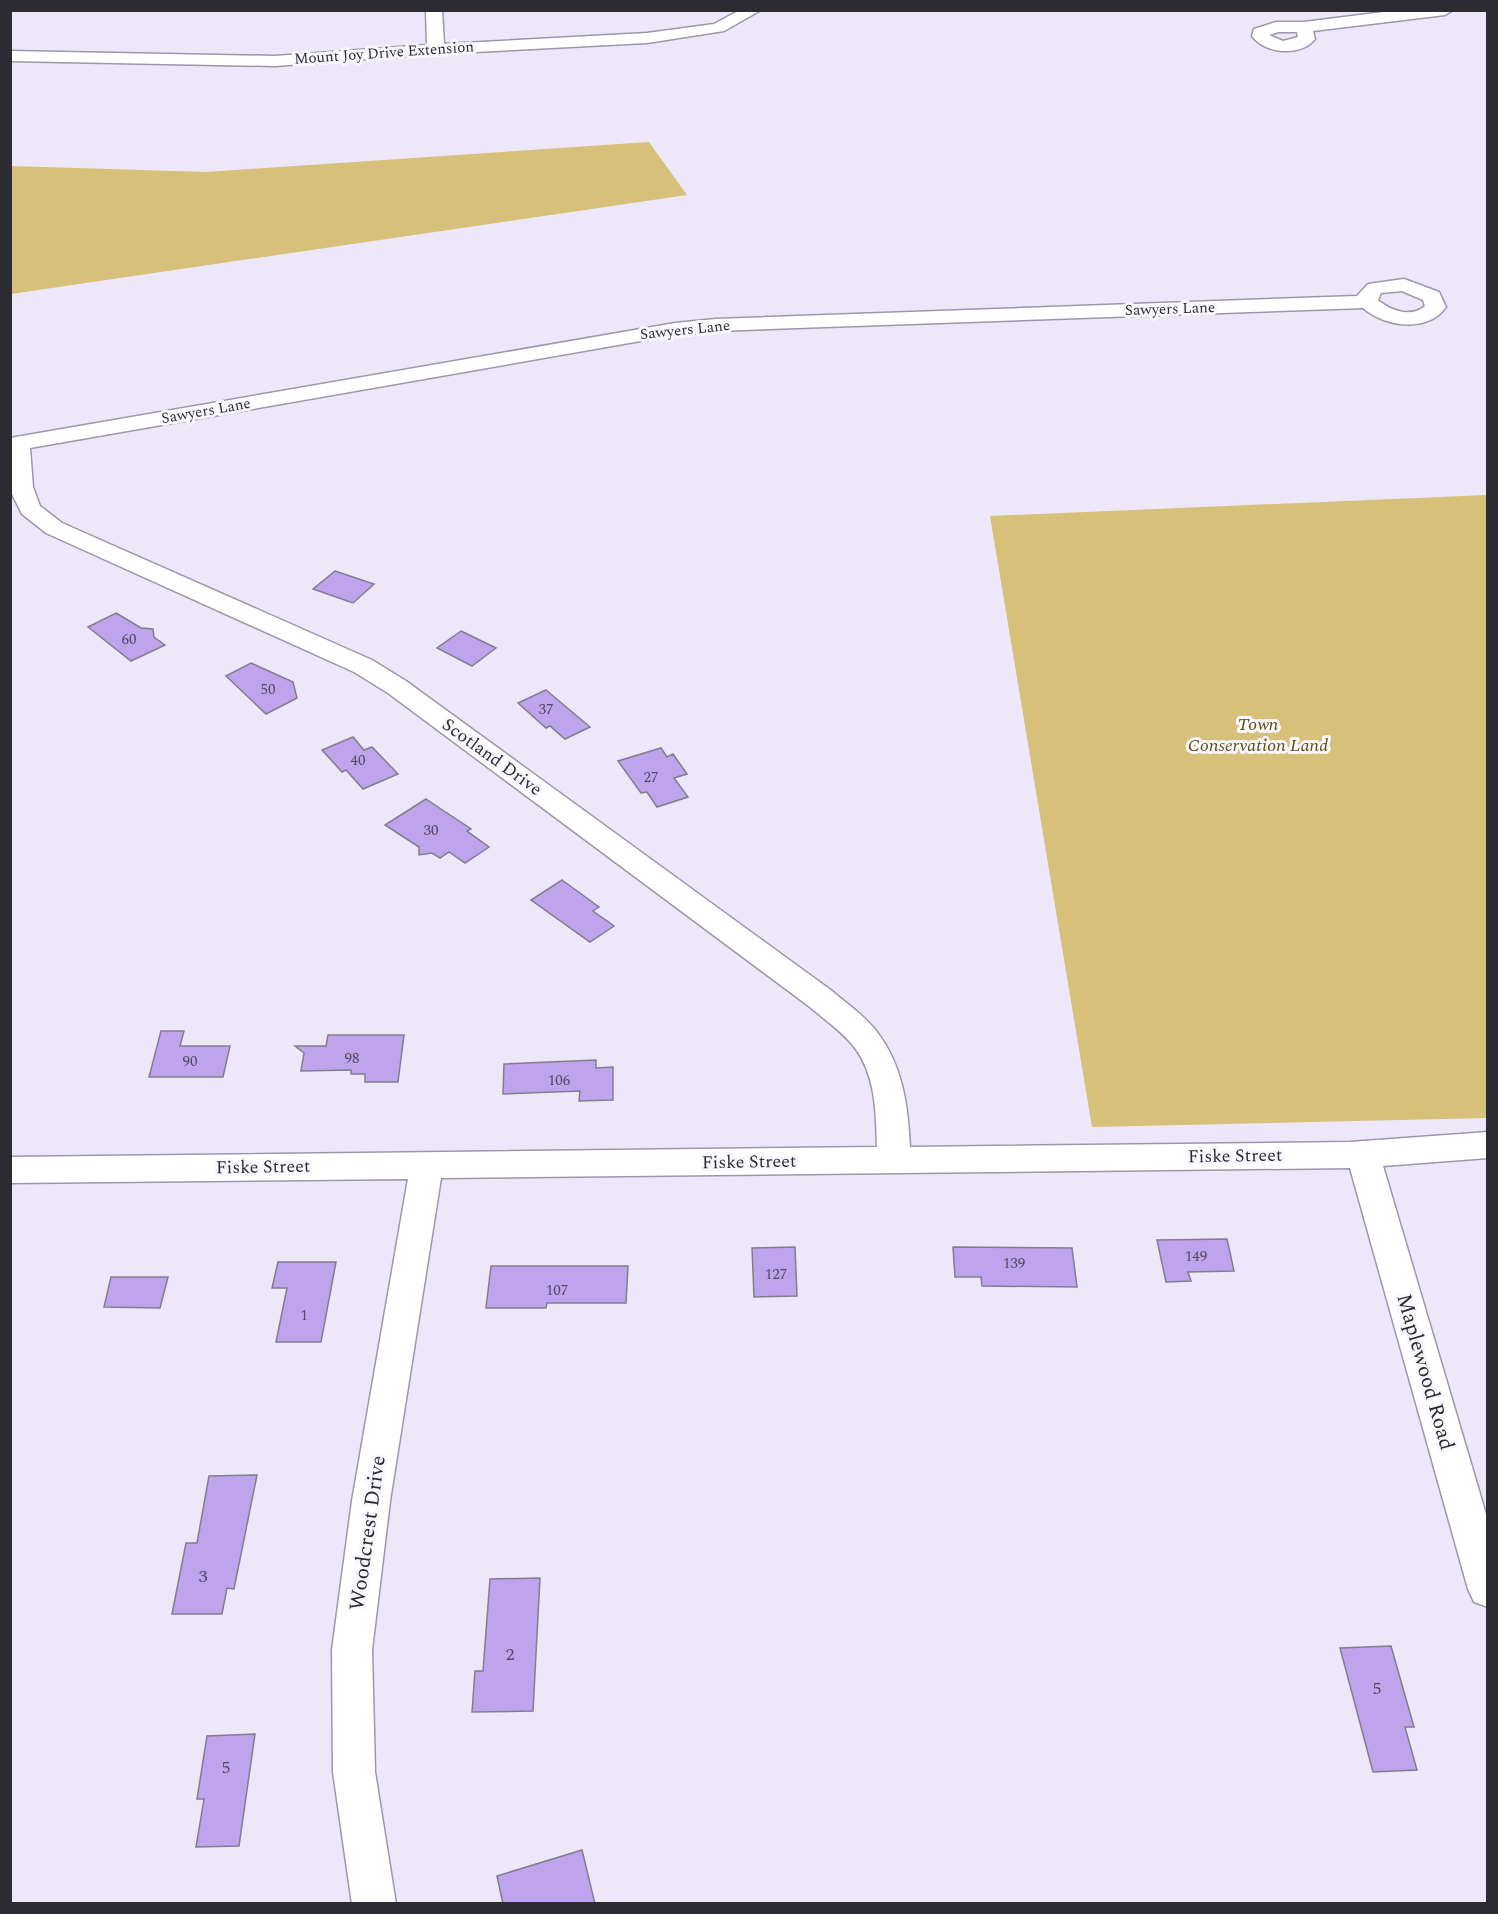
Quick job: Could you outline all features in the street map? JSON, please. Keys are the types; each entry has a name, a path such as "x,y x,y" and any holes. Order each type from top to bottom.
{"street":[{"path":"434,10 436,49"},
{"name":"Mount Joy Drive Extension","path":"10,56 275,61 682,34 718,28 753,10"},
{"path":"1304,27 1445,10"},
{"name":"Sawyers Lane","path":"15,444 675,329 716,325 1368,302"},
{"name":"Scotland Drive","path":"15,444 21,486 30,509 54,528 363,666 452,727 821,999 865,1039 883,1069 891,1101 894,1160"},
{"name":"Fiske Street","path":"10,1170 1363,1154 1488,1146"},
{"name":"Maplewood Road","path":"1363,1154 1488,1589"},
{"name":"Woodcrest Drive","path":"374,1904 354,1772 352,1650 371,1501 427,1165"}],"green space":[{"path":"649,142 687,195 11,294 11,166 206,172"},
{"name":"Town Conservation Land","path":"1487,495 1487,1118 1092,1127 990,516"}],"building":[{"path":"335,571 374,584 353,603 313,589"},
{"path":"116,613 141,628 153,629 154,637 165,645 131,661 88,627"},
{"path":"461,631 496,648 472,666 437,648"},
{"path":"251,663 293,682 297,698 266,714 226,676"},
{"path":"546,690 590,727 565,739 550,726 546,728 518,703"},
{"path":"353,737 364,750 372,747 398,774 363,789 346,770 342,772 322,750"},
{"path":"661,748 667,757 673,754 687,774 674,778 688,797 657,807 647,792 641,793 618,761"},
{"path":"426,799 471,829 467,831 489,847 465,863 449,852 440,858 432,853 419,855 419,847 385,825"},
{"path":"562,880 599,907 593,911 614,926 590,942 531,900"},
{"path":"161,1031 184,1031 180,1046 230,1046 223,1077 149,1077"},
{"path":"328,1035 404,1035 398,1082 365,1082 365,1074 351,1074 351,1070 301,1071 304,1053 295,1046 326,1046"},
{"path":"596,1060 596,1068 613,1067 613,1100 579,1101 580,1091 503,1094 504,1064"},
{"path":"1227,1239 1234,1271 1188,1272 1191,1281 1166,1282 1157,1240"},
{"path":"795,1247 797,1296 754,1297 752,1248"},
{"path":"953,1247 1072,1248 1077,1287 982,1286 981,1277 955,1277"},
{"path":"278,1262 336,1262 321,1342 276,1342 287,1288 272,1288"},
{"path":"491,1266 628,1266 626,1303 547,1303 546,1308 486,1308"},
{"path":"111,1277 168,1277 160,1308 104,1307"},
{"path":"257,1475 234,1589 227,1588 222,1614 172,1614 186,1543 197,1543 209,1476"},
{"path":"540,1578 533,1711 472,1712 475,1671 483,1671 490,1579"},
{"path":"1391,1646 1414,1727 1405,1727 1417,1770 1373,1772 1340,1648"},
{"path":"255,1734 239,1846 196,1847 204,1799 197,1799 207,1736"},
{"path":"582,1850 595,1904 503,1904 497,1876"}]}
